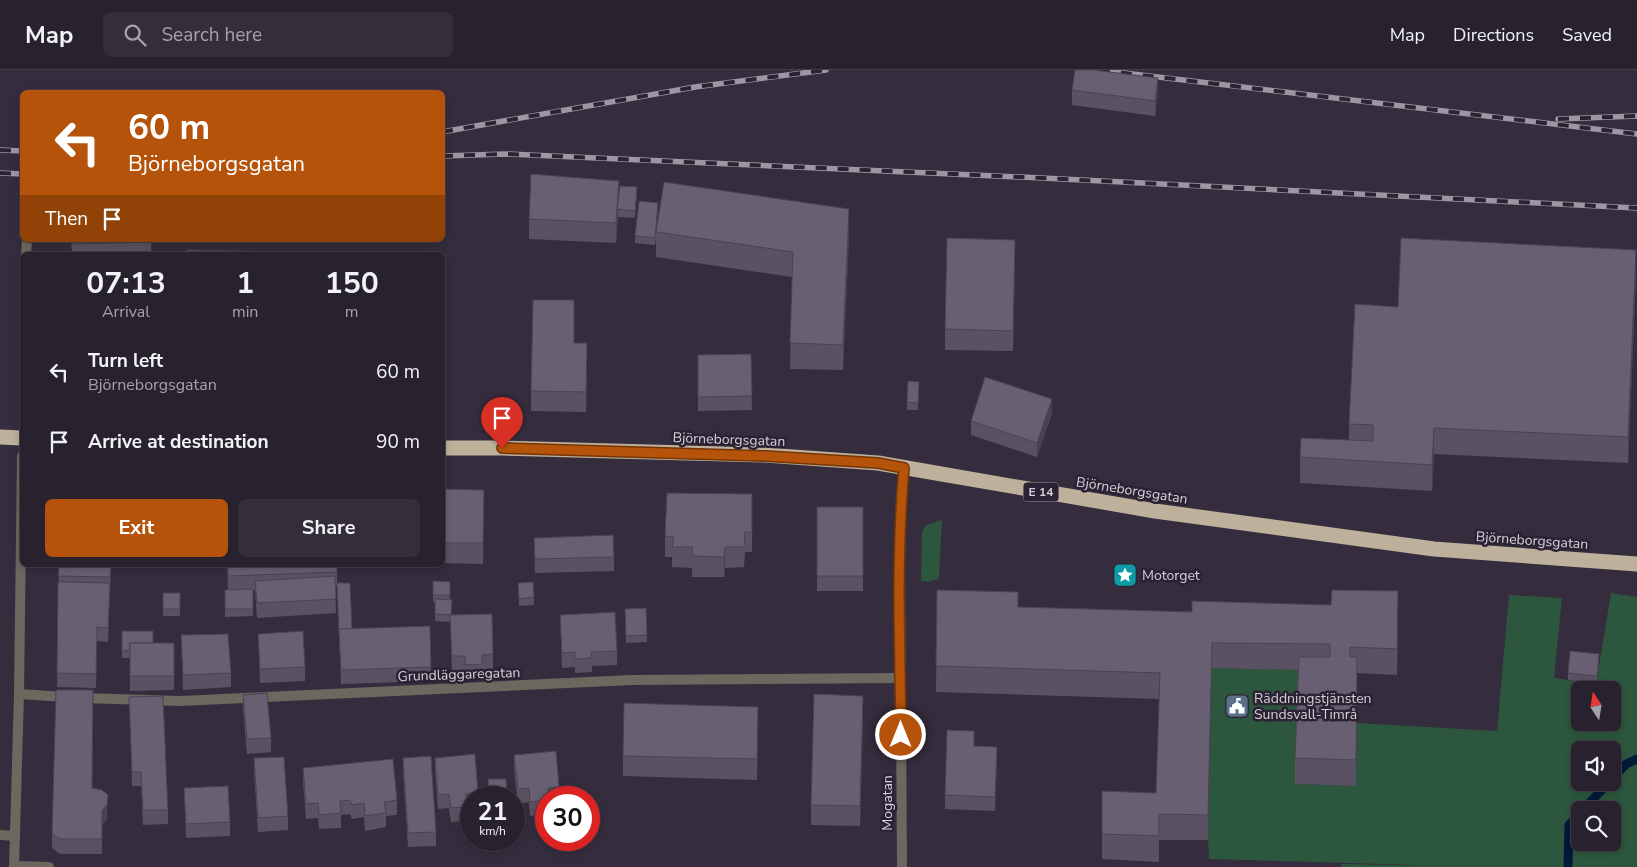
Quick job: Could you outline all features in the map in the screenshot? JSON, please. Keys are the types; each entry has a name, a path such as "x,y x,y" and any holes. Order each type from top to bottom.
{"highway":[{"path":"0,437 20,438"},
{"name":"Björneborgsgatan","path":"445,448 765,456 878,463 1146,509 1434,549 1637,564"}],"street":[{"name":"Mogatan","path":"902,867 900,565 901,500 904,468"},
{"path":"21,567 14,866 49,867"},
{"name":"Grundläggaregatan","path":"19,694 180,701 632,680 900,678"},
{"path":"0,835 15,836"}],"green space":[{"path":"942,520 939,579 928,582 921,581 922,532 926,525"},
{"path":"1611,593 1637,597 1637,867 1341,867 1341,864 1453,866 1209,859 1212,668 1330,670 1295,784 1356,786 1357,723 1497,731 1509,595 1562,598 1554,678 1575,681 1571,681 1571,731 1621,731 1621,681 1596,681"}],"building":[{"path":"1075,70 1094,70 1158,78 1155,101 1072,90"},
{"path":"531,174 619,181 616,223 529,219"},
{"path":"664,182 849,209 843,345 790,343 793,252 656,232"},
{"path":"620,186 637,187 635,211 617,209"},
{"path":"639,201 658,203 655,238 635,236"},
{"path":"947,238 1015,240 1013,331 945,329"},
{"path":"1401,238 1636,250 1628,437 1434,428 1432,465 1300,457 1301,438 1373,441 1373,425 1349,424 1355,304 1398,307"},
{"path":"72,242 151,242 72,244"},
{"path":"187,250 274,252 187,252"},
{"path":"533,300 574,300 574,343 587,343 586,392 531,391"},
{"path":"751,354 752,396 698,397 698,355"},
{"path":"985,377 1052,399 1037,443 971,421"},
{"path":"908,381 919,382 918,403 907,402"},
{"path":"445,489 484,490 483,543 445,543"},
{"path":"667,493 752,494 752,532 745,532 744,547 725,547 724,557 692,556 693,547 672,547 674,537 665,536"},
{"path":"817,507 863,507 863,576 817,576"},
{"path":"613,535 614,557 535,559 534,538"},
{"path":"59,567 111,567 110,577 58,576"},
{"path":"228,567 337,567 337,572 228,576"},
{"path":"335,576 336,599 257,603 255,581"},
{"path":"433,581 450,582 450,595 433,595"},
{"path":"58,582 110,583 108,628 97,627 96,674 57,673"},
{"path":"533,582 534,597 519,599 518,583"},
{"path":"337,583 350,583 352,629 339,629 339,636"},
{"path":"253,589 253,609 225,609 225,590"},
{"path":"937,590 1018,592 1018,607 1192,612 1192,601 1331,605 1332,590 1398,591 1397,649 1350,647 1350,657 1357,657 1356,760 1295,758 1299,657 1330,657 1330,644 1212,643 1208,815 1159,814 1159,836 1102,834 1102,791 1156,793 1160,673 936,666"},
{"path":"163,593 180,593 180,609 163,609"},
{"path":"435,599 452,600 451,615 435,614"},
{"path":"646,608 647,635 626,636 625,609"},
{"path":"615,612 617,651 591,652 592,658 575,659 575,652 562,653 560,615"},
{"path":"492,614 493,654 482,655 482,664 465,665 465,656 452,656 450,615"},
{"path":"430,626 431,667 341,670 339,629"},
{"path":"122,631 153,631 153,643 130,643 130,650 122,651"},
{"path":"303,631 305,667 260,669 258,634"},
{"path":"228,634 231,673 183,675 181,635"},
{"path":"130,643 174,643 174,676 130,676"},
{"path":"1570,651 1599,654 1597,676 1568,673"},
{"path":"56,690 93,690 92,788 102,790 108,795 107,805 102,810 102,839 60,839 52,834"},
{"path":"267,693 271,738 247,739 243,695"},
{"path":"814,694 863,696 860,806 811,805"},
{"path":"163,696 168,810 143,810 141,772 132,772 129,697"},
{"path":"624,703 758,707 757,759 623,756"},
{"path":"947,730 974,731 974,746 997,747 995,797 945,795"},
{"path":"556,751 559,786 535,786 535,801 530,802 529,788 518,786 514,755"},
{"path":"475,754 478,786 460,786 460,807 451,808 449,794 438,795 435,758"},
{"path":"431,756 436,832 408,833 403,758"},
{"path":"284,757 288,816 258,818 254,758"},
{"path":"393,759 397,800 384,802 386,813 365,816 364,803 352,805 350,800 340,801 341,813 319,815 318,803 306,804 303,768"},
{"path":"488,779 506,779 506,786 488,786"},
{"path":"228,786 230,822 186,824 184,788"}],"waterway":[{"path":"1621,769 1626,764 1637,759"},
{"path":"1591,801 1601,791"},
{"path":"1568,867 1569,825 1571,823"}],"railway":[{"path":"445,131 695,87 826,70"},
{"path":"1099,70 1637,134"},
{"path":"1558,119 1637,116"},
{"path":"0,150 20,151"},
{"path":"445,156 506,154 1042,178 1637,208"},
{"path":"0,173 20,174"}],"place":[{"name":"Motorget","path":"1125,575"},
{"name":"Räddningstjänsten Sundsvall-Timrå","path":"1237,706"}],"route":[{"path":"502,448 765,456 878,463 904,468 901,500 900,565 901,735"}]}
